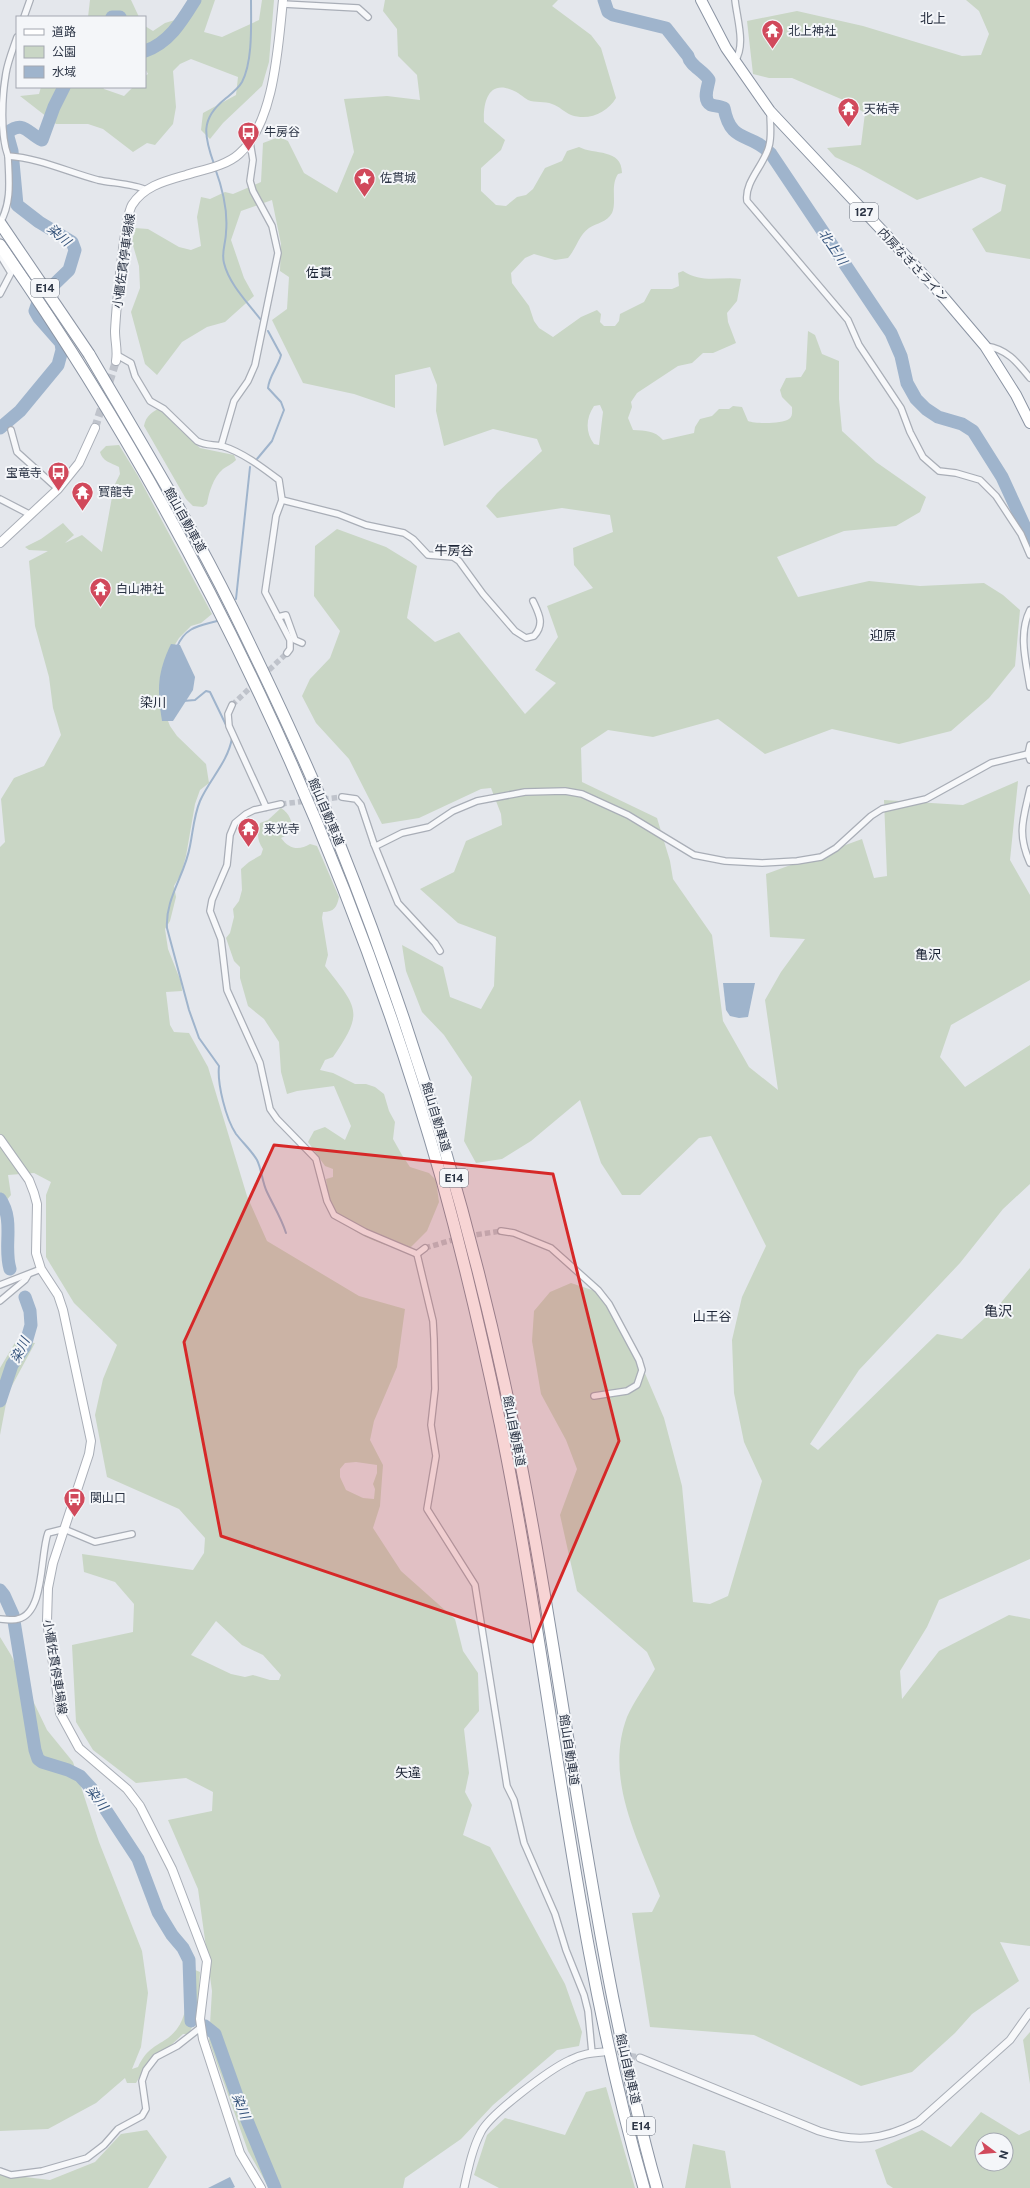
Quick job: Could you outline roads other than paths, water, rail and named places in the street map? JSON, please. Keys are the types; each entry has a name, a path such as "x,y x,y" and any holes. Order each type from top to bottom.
{"highway":[{"name":"内房なぎさライン","path":"700,0 735,61 770,111 934,286 985,346 1016,395 1030,423"},
{"name":"館山自動車道","path":"0,223 89,354 200,546 288,726 336,834 380,949 420,1064 454,1177 483,1286 513,1423 535,1540 593,1896 626,2064 657,2188"},
{"name":"館山自動車道","path":"0,245 77,361 183,543 220,614 276,731 322,839 367,952 408,1068 442,1180 497,1410 523,1545 594,1976 613,2066 644,2188"}],"main road":[{"name":"小櫃佐貫停車場線","path":"116,358 115,332 126,228 132,206 146,190 159,182 224,163 238,156 250,142 258,127 271,89 277,61 283,2"},
{"path":"0,543 29,514 58,489 79,463 95,428"},
{"name":"小櫃佐貫停車場線","path":"0,1139 29,1180 34,1193 37,1204 36,1253 41,1269 58,1295 63,1310 91,1440 89,1454 53,1562 47,1606 47,1621 60,1713 79,1748 127,1789 140,1806 172,1869 207,1961 200,2028 240,2153 261,2188"}],"street":[{"path":"24,16 30,0"},
{"path":"735,0 740,47 739,55 735,61"},
{"path":"283,2 358,8 368,17"},
{"path":"0,223 6,213 9,199 9,156 3,140 2,101 6,72 16,40"},
{"path":"770,111 769,146 746,195 748,201 848,320 859,345 901,408 910,432 923,457 939,471 956,473 980,480 996,496 1021,534 1030,555"},
{"path":"221,446 234,401 248,381 255,365 278,253 272,226 253,191 250,181 253,160 250,142"},
{"path":"9,156 98,180 128,186 139,186 146,190"},
{"path":"0,255 11,273 0,294"},
{"path":"985,346 997,348 1008,354 1030,378"},
{"path":"116,358 131,363 135,376 150,402 164,409 197,441 204,445 221,446 243,455 279,480 282,500 276,516 265,592 290,640 290,649 287,653"},
{"path":"11,430 17,452 58,489"},
{"path":"0,499 29,514"},
{"path":"282,500 338,514 366,525 404,533 413,539 428,555 453,557 459,561 483,594 515,631 526,638 534,636 540,625 540,615 533,601"},
{"path":"1030,610 1027,617 1023,643 1030,687"},
{"path":"278,618 286,615 295,640 302,643"},
{"path":"232,705 228,714 229,726 266,807"},
{"path":"374,844 381,845 402,833 429,827 453,811 477,801 525,792 565,791 582,794 628,815 694,854 725,861 762,863 821,858 836,848 871,816 882,809 926,799 991,763 1029,757 1030,745"},
{"path":"1030,789 1021,835 1023,847 1030,863"},
{"path":"342,797 356,799 361,805 374,844 398,903 435,943 440,951"},
{"path":"282,804 254,810 235,823 230,835 227,865 212,900 210,911 221,939 227,990 260,1063 270,1108 277,1119 316,1159 328,1201 334,1215 365,1232 417,1254"},
{"path":"501,1231 514,1233 551,1248 598,1290 609,1304 625,1332 639,1360 642,1370 637,1385 627,1391 594,1396"},
{"path":"417,1254 425,1248"},
{"path":"417,1254 433,1320 436,1389 432,1425 436,1456 427,1508 475,1585 507,1786 514,1800 524,1843 555,1914 566,1950 584,1995 588,2011 592,2053"},
{"path":"0,1285 41,1269"},
{"path":"0,1301 25,1280 28,1275"},
{"path":"0,1619 19,1619 32,1610 35,1603 48,1533 64,1529 96,1542 132,1534"},
{"path":"640,2058 819,2131 846,2138 866,2139 902,2130 918,2122 1010,2040 1030,2012"},
{"path":"0,2171 11,2175 42,2171 87,2158 104,2145 118,2129 142,2116 146,2109 142,2080 146,2070 156,2057 177,2046 200,2028"},
{"path":"464,2188 472,2155 481,2132 490,2120 543,2076 570,2060 592,2053 602,2052"}],"water":[{"path":"171,644 180,645 195,677 193,690 173,721 162,721 159,700 159,682 166,654"},
{"path":"723,983 755,983 748,1017 739,1018 730,1016 726,1010"},
{"path":"230,2177 235,2187 233,2188 208,2188"}],"waterway":[{"name":"染川","path":"146,51 161,43 168,37 180,23 195,0"},
{"path":"214,164 208,145 206,128 211,114 217,106 238,87 246,73 251,42 251,0"},
{"name":"北上川","path":"604,0 608,12 613,15 666,28 688,56 691,63 709,80 706,93 708,103 724,108 727,120 731,128 736,133 756,142 771,154 891,333 901,356 907,383 916,399 926,409 938,417 962,424 973,431 1002,477 1030,538"},
{"name":"染川","path":"0,428 20,411 58,365 62,350 61,343 39,318 35,311 39,299 69,270 75,250 72,242 39,222 17,205 12,151 7,133 13,129 22,127 42,140 54,107 64,88"},
{"path":"215,168 222,191 226,216 226,236 223,255 226,271 234,286 261,320"},
{"path":"257,459 272,441 284,410 281,402 268,388 270,379 281,355 268,331"},
{"path":"236,599 250,467"},
{"path":"177,647 180,640 188,631 193,628 217,621"},
{"path":"183,701 195,700 206,691 210,692 227,727"},
{"path":"232,738 227,755 204,793 198,806 187,857 169,907 167,928 189,1010 199,1038 219,1066 219,1082 232,1128 257,1160 265,1188 280,1217 286,1233"},
{"name":"染川","path":"0,1199 7,1216 8,1260 10,1269"},
{"name":"染川","path":"0,1401 12,1365 25,1346 31,1325 30,1311 25,1297"},
{"name":"染川","path":"0,1590 4,1595 13,1615 35,1750 38,1759 42,1762 68,1770 80,1776 92,1789 138,1859 158,1912 172,1935 183,1948 189,1960 191,2021"},
{"name":"染川","path":"205,2026 215,2034 237,2096 275,2188"}],"tunnel":[{"path":"95,428 116,361"},
{"path":"232,705 287,653"},
{"path":"281,804 342,797"},
{"path":"468,1236 501,1231"},
{"path":"425,1248 459,1238"},
{"path":"608,2053 640,2058"}],"place":[{"name":"北上神社","path":"772,50"},
{"name":"天祐寺","path":"849,128"},
{"name":"牛房谷","path":"248,152"},
{"name":"佐貫城","path":"364,198"},
{"name":"宝竜寺","path":"58,492"},
{"name":"寳龍寺","path":"83,512"},
{"name":"白山神社","path":"101,608"},
{"name":"来光寺","path":"249,848"},
{"name":"関山口","path":"74,1518"}],"district":[{"name":"北上","path":"933,18"},
{"name":"佐貫","path":"319,272"},
{"name":"牛房谷","path":"454,550"},
{"name":"迎原","path":"883,635"},
{"name":"染川","path":"153,702"},
{"name":"亀沢","path":"928,954"},
{"name":"亀沢","path":"998,1311"},
{"name":"山王谷","path":"712,1316"},
{"name":"矢違","path":"408,1772"}]}
